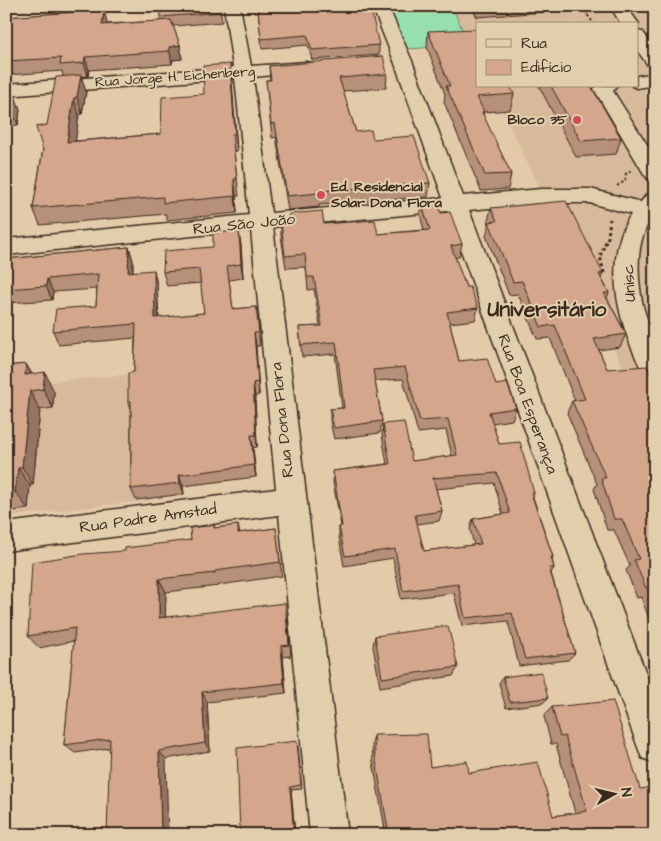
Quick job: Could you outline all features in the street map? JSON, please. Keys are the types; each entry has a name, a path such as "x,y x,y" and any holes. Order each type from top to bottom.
{"street":[{"name":"Rua Dona Flora","path":"232,6 243,71 261,221 329,835"},
{"name":"Rua Boa Esperança","path":"380,6 393,62 454,203 655,745"},
{"path":"618,6 629,22"},
{"path":"638,38 655,63"},
{"name":"Rua Jorge H. Eichenberg","path":"6,90 328,66"},
{"path":"638,82 655,79"},
{"path":"605,88 603,89 655,174"},
{"name":"Rua São João","path":"6,247 137,236 261,221 541,196 590,196 651,205"},
{"name":"Unisc","path":"651,205 632,234 626,262 633,318 645,353 655,371"},
{"name":"Rua Padre Amstad","path":"6,537 291,500"}],"path":[{"path":"587,6 591,12 586,13 593,22"},
{"path":"608,187 618,186 625,181 626,173 630,171 628,166"}],"shaded area":[{"path":"452,6 655,6 655,434 541,196 541,190 491,88 638,88 638,22 476,22 476,59"},
{"path":"152,372 150,500 6,517 6,386"}],"green space":[{"path":"389,6 452,6 469,45 406,49"}],"building":[{"path":"160,6 220,6 221,12 161,17"},
{"path":"309,6 370,6 379,45 312,50 307,35 261,39 258,9"},
{"path":"104,10 102,25 171,20 180,45 169,47 169,51 85,57 84,63 60,65 61,58 6,61 6,17"},
{"path":"476,29 476,88 511,88 514,94 477,97 511,174 485,175 446,86 450,86 428,31"},
{"path":"383,56 387,74 339,78 356,132 371,130 373,139 414,136 430,183 319,191 319,193 287,196 275,123 271,124 266,80 271,80 269,66"},
{"path":"230,64 235,134 232,134 237,179 234,179 235,196 163,203 163,197 33,208 43,150 36,127 47,125 56,77 81,75 77,97 74,98 67,142 161,134 162,97 204,94 203,66"},
{"path":"552,88 592,88 621,138 581,141"},
{"path":"15,96 12,112 6,112 6,97"},
{"path":"436,201 441,213 450,212 462,244 451,246 466,287 470,287 478,308 447,312 459,361 487,358 496,385 507,383 516,408 489,412 499,444 520,442 534,493 531,493 553,557 551,557 554,568 549,568 575,653 525,659 512,613 465,618 458,584 403,591 395,549 345,556 339,527 342,526 333,471 390,464 383,424 404,422 412,461 457,455 448,419 420,421 405,367 373,370 382,421 334,428 330,409 344,408 336,342 301,345 299,327 322,326 314,277 307,277 305,254 285,256 281,223 290,222 289,214 322,211 324,224 375,220 378,234 430,230 421,202","holes":["497,473 510,513 473,519 481,544 424,551 415,515 442,511 433,478"]},
{"path":"566,201 603,273 599,274 609,293 604,293 626,334 594,339 607,369 647,366 655,384 655,602 649,588 646,588 634,560 639,559 622,519 614,519 601,478 606,478 572,401 585,399 555,325 541,327 522,281 513,282 489,222 497,221 491,208"},
{"path":"239,231 241,264 227,266 233,309 256,307 259,333 254,333 258,382 253,383 256,435 251,435 254,465 179,475 180,483 131,489 131,401 128,401 128,373 134,372 136,324 53,331 56,309 96,306 98,274 47,279 46,286 6,289 6,259 129,247 128,272 154,270 155,318 204,313 199,269 163,272 164,251 213,247 213,233"},
{"path":"26,364 25,375 45,372 43,389 30,391 22,467 18,468 15,492 6,493 6,366"},
{"path":"214,525 214,528 238,525 238,533 276,528 280,562 215,571 215,573 159,579 159,618 285,603 289,645 281,646 284,683 202,692 205,743 159,751 161,835 107,835 110,739 64,745 75,628 28,636 32,562 83,554 125,551 125,548 191,540 190,528"},
{"path":"448,626 458,667 382,678 375,636"},
{"path":"541,672 548,698 510,702 503,677"},
{"path":"613,701 640,789 653,787 655,791 655,835 389,835 375,755 374,735 427,734 430,767 467,761 469,773 538,762 553,816 587,811 565,736 560,737 552,707"},
{"path":"297,741 301,785 290,787 294,835 240,835 237,748"}],"place":[{"name":"Bloco 35","path":"577,120"},
{"name":"Ed. Residencial Solar Dona Flora","path":"321,195"}],"district":[{"name":"Universitário","path":"547,309"}]}
